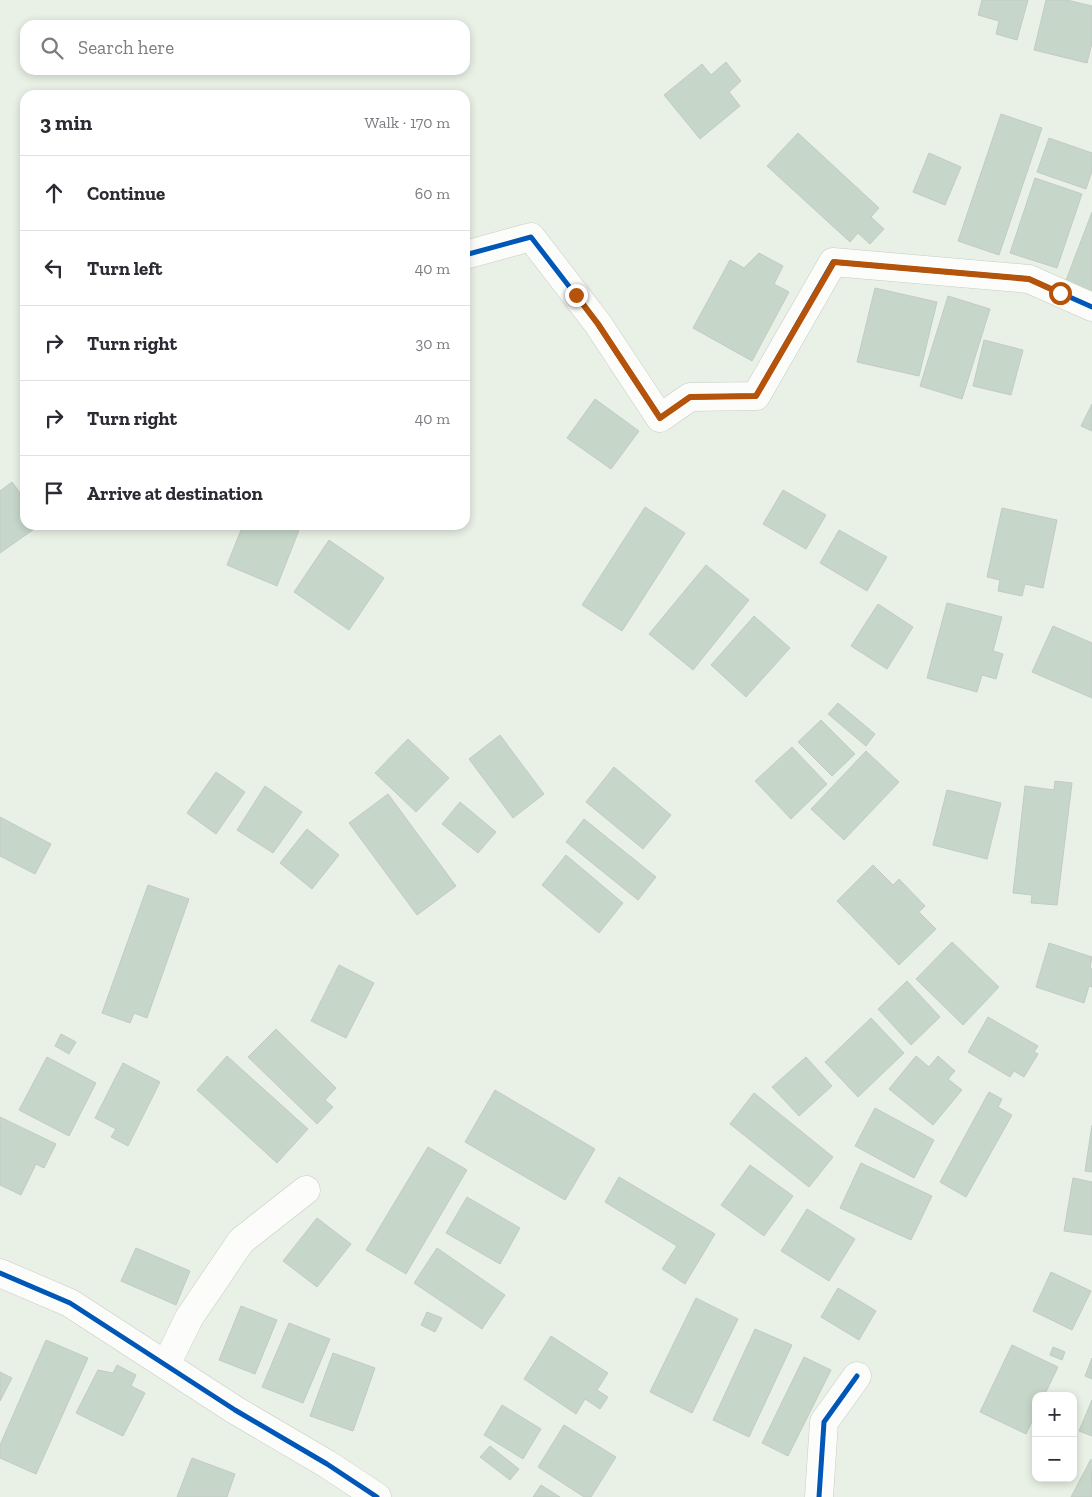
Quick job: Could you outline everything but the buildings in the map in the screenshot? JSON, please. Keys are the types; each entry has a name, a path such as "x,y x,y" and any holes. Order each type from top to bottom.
{"street":[{"path":"470,254 532,237 598,324 660,418 690,397 756,396 834,262 1029,279 1092,307"},
{"path":"166,1365 189,1318 241,1241 306,1190"},
{"path":"0,1273 70,1304 235,1410 327,1464 378,1497"},
{"path":"819,1497 824,1422 858,1376"}],"cycle path":[{"path":"470,254 531,237 598,324 660,418 690,397 756,396 833,262 1029,279 1092,307"},
{"path":"0,1273 70,1303 235,1410 327,1464 377,1497"},
{"path":"819,1497 824,1422 857,1376"}],"route":[{"path":"576,295 598,324 660,418 690,397 756,396 834,262 1029,279 1060,293"}]}
